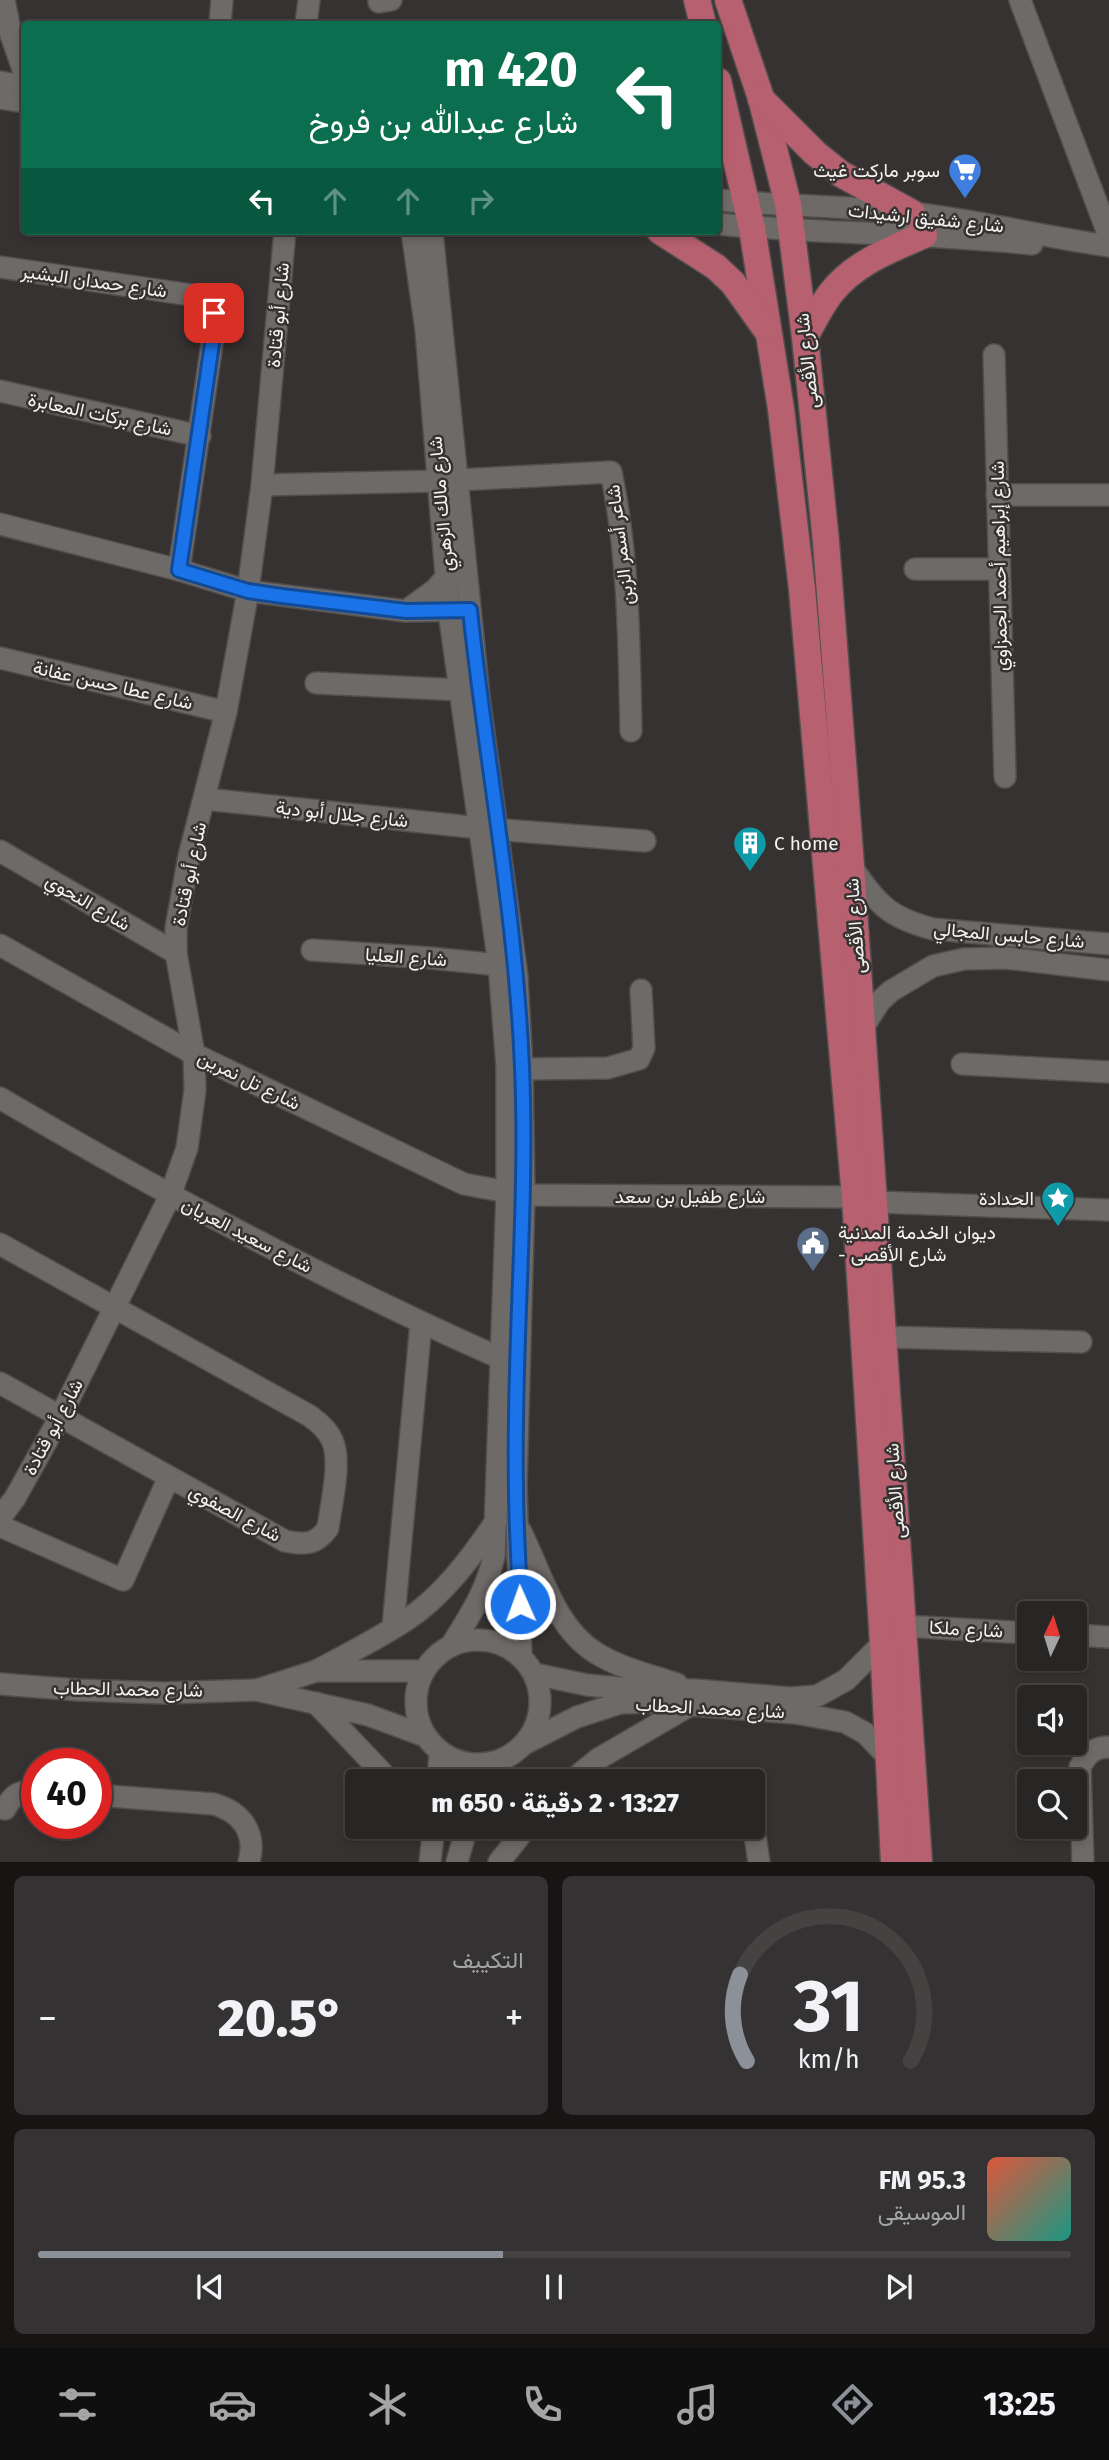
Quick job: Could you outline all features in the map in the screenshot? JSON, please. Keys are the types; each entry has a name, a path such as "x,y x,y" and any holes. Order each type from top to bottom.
{"main road":[{"path":"697,0 702,21"},
{"name":"شارع الأقصى","path":"728,0 761,98 790,217 805,337 825,542 851,866 862,1029 865,1200 893,1634 919,1861"},
{"name":"شارع الأقصى","path":"721,94 750,215 781,409 865,1200 884,1338 893,1634 888,1758 894,1861"},
{"path":"761,98 841,174 918,224 852,273 830,294 805,337"},
{"path":"666,235 716,267 733,283 770,335"}],"street":[{"path":"0,15 4,0"},
{"path":"4,0 10,35 21,64"},
{"path":"220,21 222,0"},
{"path":"306,21 309,0"},
{"path":"1020,0 1109,236"},
{"path":"0,82 21,86"},
{"path":"0,98 21,102"},
{"path":"721,201 750,215"},
{"path":"721,223 750,215"},
{"name":"شارع شفيق ارشيدات","path":"750,215 918,224 990,223 1062,240 1109,246"},
{"name":"شارع أبو قتادة","path":"0,1518 15,1498 60,1417 170,1196 187,1148 195,1090 194,1054 176,953 181,895 226,712 248,591 262,485 285,235"},
{"name":"شارع مالك الزهري","path":"413,235 448,480 447,576 460,611 479,697 516,1194 518,1370 507,1522 494,1556 488,1582 451,1646"},
{"name":"شارع مالك الزهري","path":"433,241 448,480 460,611 461,690 517,976 522,1069 516,1194 500,1358 507,1522 521,1656"},
{"name":"شارع حمدان البشير","path":"0,267 198,296 211,306 215,323 201,436 179,570"},
{"name":"شارع إبراهيم أحمد الجمزاوي","path":"994,355 1005,777"},
{"name":"شارع بركات المعابرة","path":"0,391 201,436"},
{"name":"شاعر أسمر الزبن","path":"448,480 611,471 618,506 628,612 631,731"},
{"path":"262,485 448,480"},
{"path":"997,495 1109,495"},
{"path":"0,524 179,570 248,591 406,611 460,611"},
{"path":"915,569 998,569"},
{"path":"406,611 436,589 447,576"},
{"name":"شارع عطا حسن عفانة","path":"0,658 226,712"},
{"path":"316,683 461,690"},
{"name":"شارع جلال أبو دية","path":"205,799 645,841"},
{"name":"شارع النحوي","path":"0,851 176,953"},
{"name":"شارع حابس المجالي","path":"851,866 874,898 886,909 900,919 933,929 1109,944"},
{"path":"933,929 929,947 933,966"},
{"name":"شارع تل نمرين","path":"0,945 194,1054 464,1184 516,1194"},
{"name":"شارع العليا","path":"312,950 499,965"},
{"name":"شارع حابس المجالي","path":"862,1029 891,991 933,966 964,959 1005,958 1109,970"},
{"path":"522,1069 608,1068 639,1059 645,1048 641,990"},
{"path":"962,1064 1109,1072"},
{"name":"شارع سعيد العريان","path":"0,1098 170,1196 421,1323 500,1358"},
{"name":"شارع طفيل بن سعد","path":"516,1194 865,1200 1109,1210"},
{"path":"0,1244 115,1308"},
{"name":"شارع الصفوي","path":"0,1383 285,1541 302,1545 322,1537 328,1528 337,1456 333,1441 325,1428 310,1416 115,1308"},
{"path":"393,1627 421,1323"},
{"path":"884,1338 1081,1342"},
{"path":"0,1526 123,1580 169,1477"},
{"path":"316,1671 393,1627 426,1604 476,1550 507,1522 561,1617 577,1638 596,1653 692,1698"},
{"name":"شارع ملكا","path":"893,1634 1017,1633"},
{"name":"شارع محمد الحطاب","path":"526,1743 577,1717 620,1703 692,1698 817,1696 846,1680 893,1634"},
{"path":"1087,1636 1109,1637"},
{"path":"477,1769 440,1752 425,1737 415,1704 417,1687 435,1656 451,1646 469,1640 488,1640 506,1646 521,1656 534,1674 540,1691 541,1710 536,1727 515,1754 493,1769"},
{"name":"شارع محمد الحطاب","path":"256,1690 316,1671 424,1671"},
{"name":"شارع محمد الحطاب","path":"534,1674 587,1685 845,1721 865,1733 888,1758"},
{"name":"شارع محمد الحطاب","path":"0,1684 164,1693 256,1690 369,1715 425,1737"},
{"path":"586,1769 692,1698"},
{"path":"316,1703 379,1769"},
{"path":"1083,1861 1080,1767 1093,1749 1109,1747"},
{"path":"439,1769 440,1752"},
{"path":"5,1809 10,1798 21,1792"},
{"path":"112,1796 214,1804 229,1808 242,1818 250,1835 249,1861"},
{"path":"423,1839 430,1857"},
{"path":"430,1857 432,1839"},
{"path":"457,1861 463,1839"},
{"path":"499,1861 517,1839"},
{"path":"756,1839 759,1861"}],"place":[{"name":"سوبر ماركت غيث","path":"965,200"},
{"name":"C home","path":"750,873"},
{"name":"الحدادة","path":"1058,1228"},
{"name":"ديوان الخدمة المدنية - شارع الأقصى","path":"813,1273"}],"route":[{"path":"214,313 201,436 179,570 248,591 282,596 406,611 470,610 479,697 517,976 522,1069 524,1195 516,1486 520,1604"}]}
